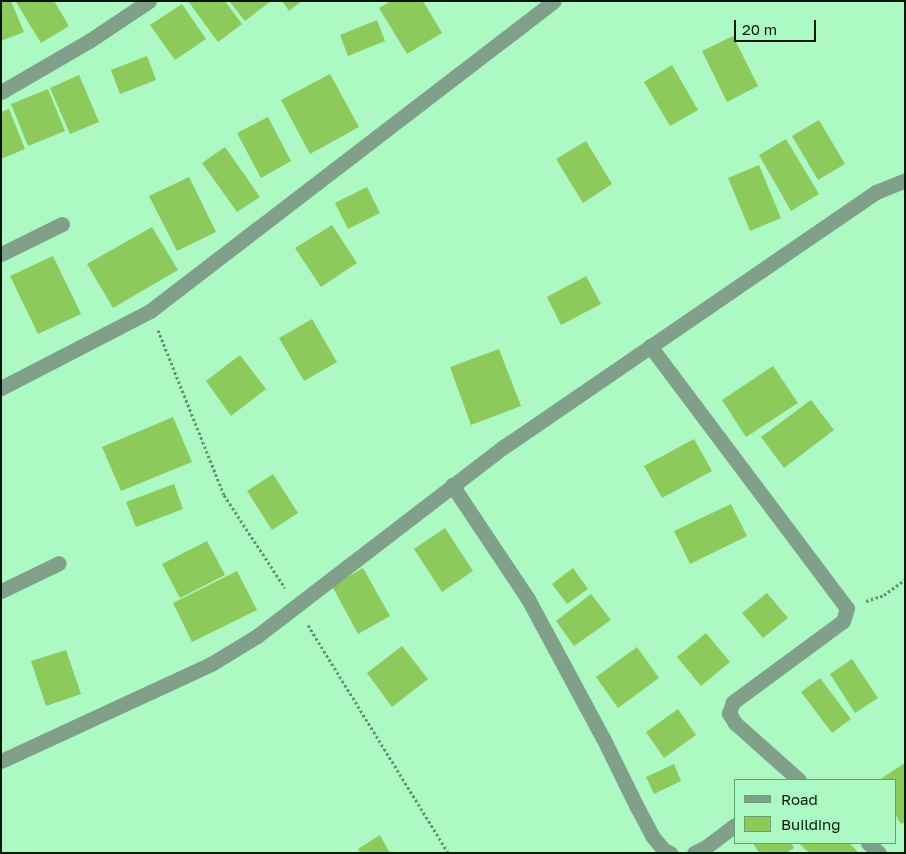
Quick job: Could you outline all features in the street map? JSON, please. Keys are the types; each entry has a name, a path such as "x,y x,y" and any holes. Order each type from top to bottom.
{"street":[{"path":"1,92 89,41 149,1"},
{"path":"1,388 150,311 554,1"},
{"path":"1,761 211,664 257,636 504,446 876,192 905,180"},
{"path":"1,254 62,224"},
{"path":"650,346 847,608 843,621 733,702 729,713 735,723 795,779"},
{"path":"452,485 528,599 603,738 653,837 664,850 670,853"},
{"path":"1,592 60,563"},
{"path":"694,853 706,847 734,826"},
{"path":"869,844 879,853"}],"path":[{"path":"840,597 863,602 884,594 905,580"}],"building":[{"path":"1,1 11,1 24,32 1,41"},
{"path":"54,1 69,26 41,43 16,2"},
{"path":"188,1 225,1 242,24 218,42"},
{"path":"229,1 271,1 245,21"},
{"path":"282,1 302,1 289,11"},
{"path":"391,1 423,1 442,33 407,54 379,8"},
{"path":"182,4 206,39 175,60 150,25"},
{"path":"377,20 385,41 348,56 340,35"},
{"path":"733,36 758,86 727,102 702,51"},
{"path":"147,56 156,80 120,94 111,70"},
{"path":"672,65 698,110 670,126 644,82"},
{"path":"330,74 359,127 310,154 281,100"},
{"path":"79,75 99,122 70,134 50,88"},
{"path":"48,89 65,131 28,146 11,104"},
{"path":"9,109 25,149 1,159 1,112"},
{"path":"268,117 291,161 261,178 237,133"},
{"path":"819,120 845,164 818,180 792,136"},
{"path":"786,139 819,194 791,211 759,155"},
{"path":"586,141 612,184 583,203 556,159"},
{"path":"225,147 260,197 237,212 202,163"},
{"path":"759,165 781,218 750,231 728,178"},
{"path":"189,177 216,232 177,251 149,196"},
{"path":"367,187 380,213 348,229 335,203"},
{"path":"332,225 357,263 321,287 295,248"},
{"path":"152,227 178,270 113,308 87,264"},
{"path":"53,256 81,314 38,334 10,276"},
{"path":"586,276 601,304 561,325 547,297"},
{"path":"312,319 337,362 304,381 279,338"},
{"path":"499,349 521,406 471,425 450,367"},
{"path":"240,355 266,389 231,416 206,381"},
{"path":"773,366 798,403 746,437 722,400"},
{"path":"811,400 834,430 784,468 761,437"},
{"path":"173,417 192,462 121,491 102,447"},
{"path":"694,439 712,471 662,498 644,466"},
{"path":"273,474 298,513 272,530 247,491"},
{"path":"174,484 183,509 136,527 126,502"},
{"path":"731,504 747,536 690,564 674,531"},
{"path":"445,528 473,571 442,592 414,549"},
{"path":"207,541 225,575 180,598 162,564"},
{"path":"363,568 390,616 358,634 332,586"},
{"path":"573,568 588,589 567,604 552,584"},
{"path":"237,571 257,610 192,642 173,603"},
{"path":"767,593 788,618 763,638 742,613"},
{"path":"591,594 611,620 574,646 556,621"},
{"path":"706,633 730,662 701,686 677,657"},
{"path":"402,646 428,679 392,707 367,673"},
{"path":"637,647 659,678 618,708 596,677"},
{"path":"66,650 81,694 46,706 31,661"},
{"path":"852,659 878,698 855,713 830,674"},
{"path":"820,678 851,719 832,733 801,692"},
{"path":"678,709 696,735 664,758 646,732"},
{"path":"905,763 905,822 901,824 896,816 896,779 881,779"},
{"path":"674,764 681,781 654,794 646,777"},
{"path":"380,835 390,853 360,853 358,849"},
{"path":"754,844 792,844 794,848 786,853 759,853"},
{"path":"800,844 850,844 859,853 809,853"}]}
